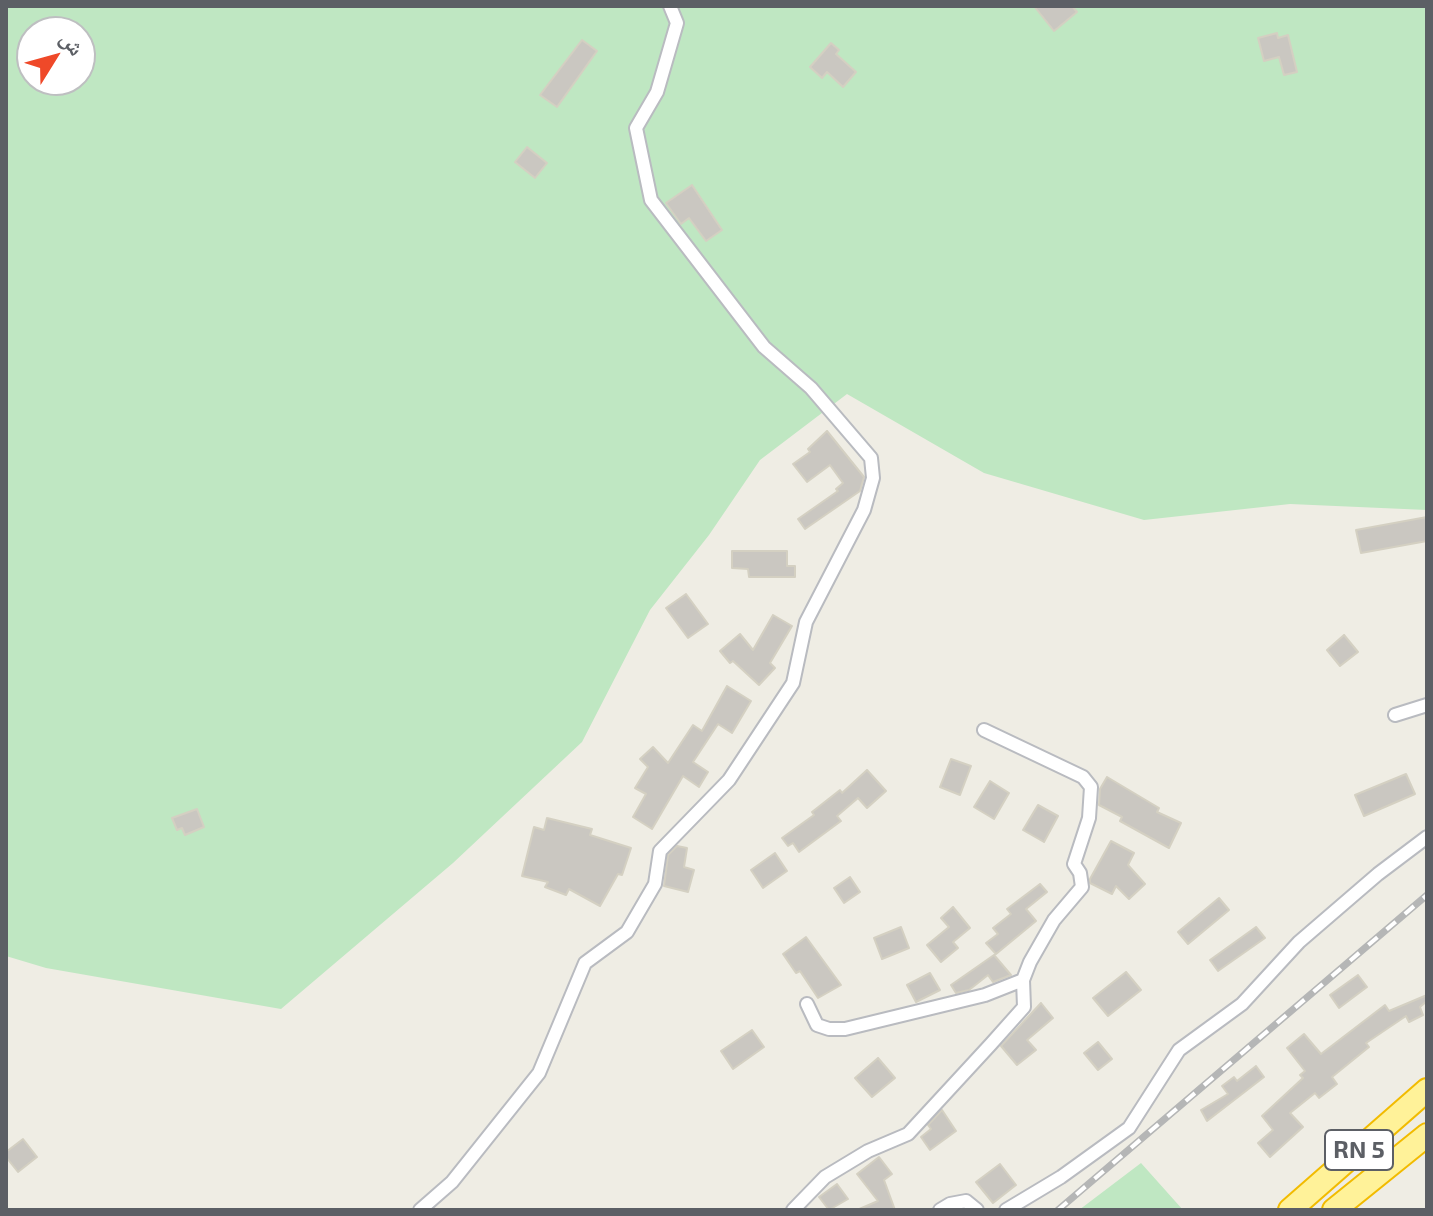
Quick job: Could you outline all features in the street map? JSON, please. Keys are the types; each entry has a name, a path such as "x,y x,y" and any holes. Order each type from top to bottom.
{"highway":[{"name":"RN 5","path":"1290,1210 1427,1090"},
{"name":"RN 5","path":"1334,1210 1427,1135"}],"street":[{"path":"420,1210 452,1182 539,1073 585,963 627,932 655,884 660,851 729,780 793,683 806,622 864,510 873,478 871,458 811,388 764,347 651,200 636,128 657,92 677,23 670,6"},
{"path":"1395,715 1427,705"},
{"path":"793,1210 825,1177 868,1151 908,1134 1024,1007 1023,980 1030,962 1054,920 1082,887 1080,873 1074,864 1089,818 1091,787 1083,777 984,730"},
{"path":"1006,1210 1061,1177 1129,1128 1179,1050 1242,1004 1299,942 1378,874 1427,837"},
{"path":"807,1004 817,1025 845,1029 985,995 1023,980"},
{"path":"940,1210 966,1201 977,1210"}],"green space":[{"path":"6,6 1427,6 1427,510 1290,504 1144,520 984,473 847,394 760,460 709,535 650,610 582,742 453,863 281,1009 46,968 6,956"},
{"path":"1141,1163 1183,1210 1079,1210"}],"building":[{"path":"1034,6 1072,6 1077,12 1054,31"},
{"path":"1277,33 1278,38 1288,35 1297,72 1284,75 1279,57 1264,61 1258,38"},
{"path":"582,40 597,51 557,107 540,95"},
{"path":"831,43 839,50 836,54 856,72 843,87 827,72 822,78 810,67"},
{"path":"527,147 547,163 535,178 515,162"},
{"path":"692,185 722,230 706,241 689,218 681,224 666,203"},
{"path":"827,431 864,477 860,491 805,529 798,519 838,491 836,489 843,483 830,465 807,482 793,464 810,452 808,449"},
{"path":"1427,517 1427,541 1361,553 1356,530"},
{"path":"732,551 787,551 787,566 795,566 795,577 749,577 748,569 732,568"},
{"path":"686,594 708,624 688,638 666,608"},
{"path":"773,615 792,626 770,663 775,668 759,685 733,661 730,663 720,651 740,634 753,650"},
{"path":"1344,635 1358,652 1340,666 1327,650"},
{"path":"727,686 751,701 732,733 718,724 693,762 708,772 699,787 683,776 652,829 633,817 646,794 635,788 648,767 640,759 653,747 668,763 693,725 702,731"},
{"path":"951,759 971,766 960,795 940,787"},
{"path":"867,770 886,791 867,808 858,798 837,816 841,821 799,852 793,843 788,846 782,838"},
{"path":"1406,774 1415,794 1364,816 1355,795"},
{"path":"1107,777 1159,808 1157,812 1181,823 1169,848 1120,821 1122,817 1099,805 1100,789"},
{"path":"990,781 1009,793 994,819 974,807"},
{"path":"1038,805 1058,816 1044,842 1023,830"},
{"path":"197,809 204,827 185,835 182,828 177,830 172,818"},
{"path":"547,818 592,829 590,835 631,848 622,875 618,874 600,906 569,889 566,895 545,887 548,882 522,876 534,827 544,830"},
{"path":"1111,841 1134,853 1128,865 1145,884 1129,899 1116,886 1112,894 1090,883"},
{"path":"677,846 687,848 684,867 694,870 688,892 664,886 668,855"},
{"path":"775,853 787,871 763,888 751,870"},
{"path":"850,877 860,892 844,903 834,888"},
{"path":"1040,884 1047,892 1026,909 1036,921 996,954 986,943 998,934 993,928 1011,914 1007,909"},
{"path":"1219,898 1229,910 1188,944 1178,932"},
{"path":"953,907 970,928 953,942 958,948 941,962 927,945 949,927 941,918"},
{"path":"901,927 909,948 882,959 874,938"},
{"path":"1256,927 1265,938 1218,971 1210,960"},
{"path":"806,937 841,985 818,998 800,971 796,973 783,954"},
{"path":"994,955 1011,975 993,982 988,975 969,990 956,993 951,985"},
{"path":"1126,972 1141,990 1108,1016 1093,998"},
{"path":"930,973 940,990 916,1002 907,985"},
{"path":"1358,975 1367,987 1339,1008 1330,995"},
{"path":"1427,995 1427,1001 1420,1007 1423,1015 1409,1022 1406,1016 1366,1043 1369,1047 1332,1077 1337,1084 1319,1098 1315,1093 1290,1113 1303,1127 1270,1157 1258,1143 1273,1130 1262,1116 1303,1078 1300,1075 1305,1071 1287,1048 1304,1034 1321,1054 1385,1005 1389,1011"},
{"path":"1041,1003 1053,1018 1027,1040 1036,1050 1017,1065 1001,1046"},
{"path":"752,1030 764,1047 733,1069 721,1051"},
{"path":"1098,1042 1112,1059 1098,1070 1084,1053"},
{"path":"878,1058 895,1078 872,1097 855,1078"},
{"path":"1256,1066 1264,1077 1207,1121 1201,1110 1228,1094 1222,1086 1234,1077 1237,1081"},
{"path":"942,1110 956,1131 930,1150 921,1137 931,1129 928,1125"},
{"path":"23,1139 37,1157 18,1172 6,1157 6,1152"},
{"path":"879,1157 892,1174 884,1180 895,1210 857,1210 878,1201 857,1174"},
{"path":"1000,1164 1016,1185 993,1203 976,1182"},
{"path":"837,1184 848,1199 829,1210 819,1197"}],"railway":[{"path":"1058,1210 1427,895"}]}
